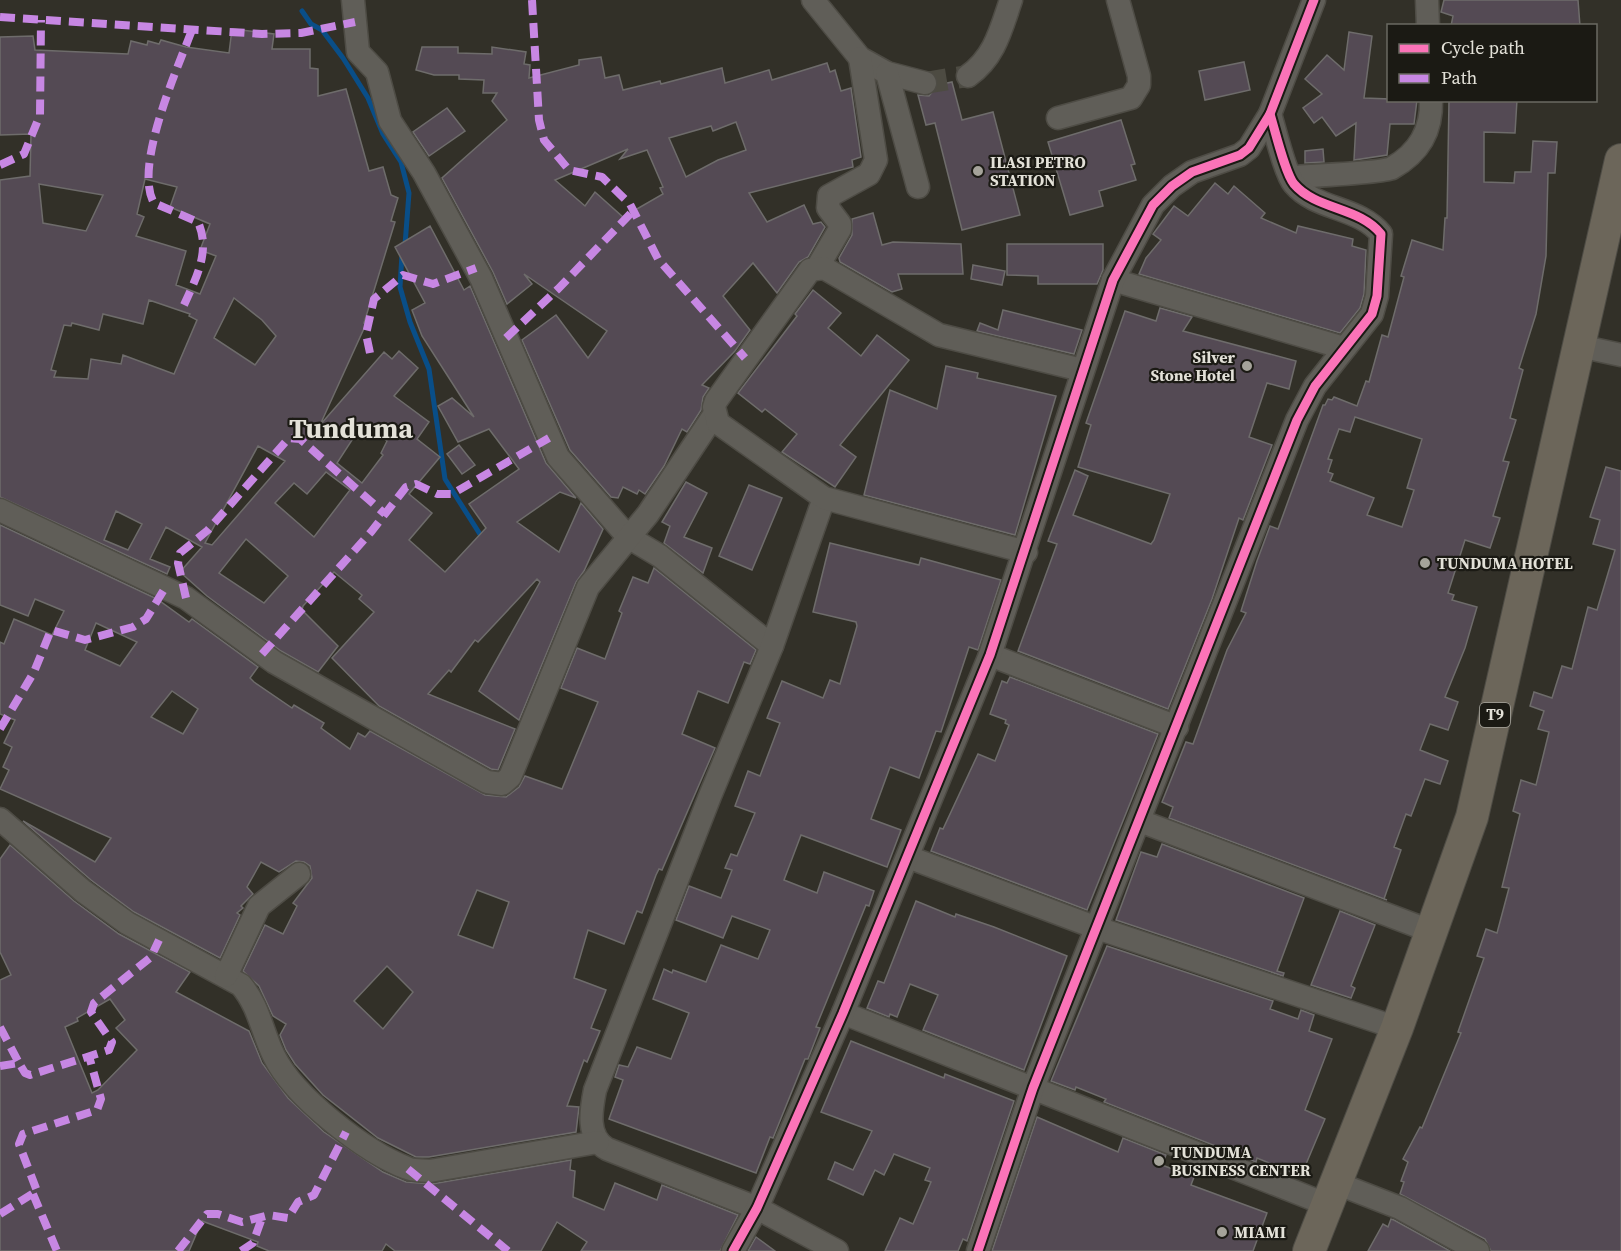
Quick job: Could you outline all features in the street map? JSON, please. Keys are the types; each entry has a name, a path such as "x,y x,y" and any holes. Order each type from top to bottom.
{"highway":[{"name":"T9","path":"1309,1251 1397,1028 1472,817 1621,160"}],"street":[{"path":"353,0 358,52 377,72 390,122 424,173 481,278 558,457 628,537 660,556 772,646"},
{"path":"813,0 860,58 887,73 925,83"},
{"path":"968,76 989,56 1011,0"},
{"path":"1058,118 1131,98 1136,93 1139,76 1118,0"},
{"path":"733,1251 757,1208 843,1013 990,655 1026,552 1082,370 1113,280 1128,249 1158,199 1192,172 1244,153 1270,114 1314,0"},
{"path":"1427,0 1428,24"},
{"path":"817,268 840,229 840,224 828,208 829,196 869,174 876,160 860,58"},
{"path":"887,73 918,187"},
{"path":"1291,177 1391,169 1416,148 1428,132 1431,102"},
{"path":"978,1251 1033,1089 1297,420 1315,386 1369,318 1374,308 1377,296 1381,234 1373,223 1313,197 1299,188 1291,177 1270,114"},
{"path":"0,510 186,598 274,662 494,784 502,784 510,777 588,587 648,514 714,414 716,401 810,270 817,268 831,272 939,335 1082,370"},
{"path":"1113,280 1344,348"},
{"path":"1579,346 1621,355"},
{"path":"714,414 717,423 824,498 1026,552"},
{"path":"824,498 772,646 710,796 595,1090 591,1114 598,1142 607,1149 757,1208 837,1251"},
{"path":"990,655 1177,727"},
{"path":"1140,821 1433,932"},
{"path":"1,822 83,891 127,923 226,976 247,993 275,1058 326,1118 364,1146 408,1169 441,1170 598,1142"},
{"path":"908,857 1097,928 1397,1028"},
{"path":"226,976 259,906 298,874"},
{"path":"843,1013 1033,1089 1332,1194 1400,1208 1478,1251"}],"building":[{"path":"1444,0 1578,0 1580,24 1451,24 1453,16 1441,12"},
{"path":"232,29 274,34 272,49 310,49 310,68 318,69 318,96 346,89 369,171 383,167 391,195 398,198 391,221 395,222 364,323 366,324 320,425 384,352 392,359 399,351 418,368 394,396 429,422 417,439 440,457 409,494 432,513 409,540 445,572 486,528 469,504 519,469 489,429 458,442 438,406 452,398 474,417 422,336 412,310 425,303 395,247 430,226 464,290 470,286 546,463 576,498 560,492 517,522 559,552 581,503 603,529 584,571 576,582 519,720 479,691 540,582 537,579 478,642 475,640 451,672 449,670 428,694 515,729 498,770 491,769 379,706 332,658 374,612 359,599 362,595 334,572 303,606 302,610 338,646 318,672 281,651 207,596 180,572 202,547 166,527 150,559 170,567 167,574 0,497 0,180 30,176 31,134 0,135 0,37 33,36 35,50 128,54 131,41 147,45 148,41 159,44 161,40 186,47 229,53","holes":["145,179 177,187 170,207 210,224 200,250 216,256 200,294 176,285 186,251 136,236 144,217 137,214","39,184 103,195 86,231 43,223","234,298 262,320 276,336 255,365 214,338","149,300 190,314 189,316 197,320 174,374 123,355 121,364 91,359 88,379 54,377 56,371 51,370 64,325 71,326 72,323 99,330 103,314 143,324","363,423 387,441 381,453 383,455 362,483 337,463","258,446 285,461 212,545 205,543","326,472 350,490 314,537 275,503 294,483 307,494","116,511 142,524 128,550 104,540","246,539 288,576 264,603 219,573"]},
{"path":"1349,32 1372,36 1364,98 1387,99 1387,102 1417,102 1414,124 1390,124 1387,155 1354,160 1356,123 1336,136 1322,117 1314,123 1303,108 1322,94 1305,79 1327,55 1344,70"},
{"path":"422,47 458,47 458,53 492,54 492,47 526,52 524,64 530,65 529,78 579,65 579,60 601,57 605,78 619,75 623,90 660,81 661,84 722,68 725,83 769,70 772,80 827,63 830,72 835,70 841,91 851,88 861,157 852,160 853,167 749,193 767,222 804,205 813,224 821,222 825,227 808,257 799,262 777,293 753,263 723,296 750,330 735,351 702,385 709,388 703,397 701,410 687,432 682,429 664,466 645,494 639,490 637,494 623,487 618,498 611,497 570,450 522,340 556,315 588,358 607,331 524,274 532,284 507,304 493,272 442,178 507,120 492,101 497,93 483,93 484,80 459,79 459,75 434,75 416,70","holes":["736,122 746,150 718,160 686,177 669,138 711,126 713,131","628,149 620,159 647,150 663,187 660,188 663,194 623,217 595,192 585,206 555,180"]},
{"path":"1244,62 1250,90 1205,100 1199,71"},
{"name":"ILASI PETRO STATION","path":"952,82 962,120 993,112 1020,215 962,230 935,123 926,125 918,95 929,96 938,85"},
{"path":"1449,102 1517,102 1515,133 1484,132 1484,182 1514,183 1515,172 1531,172 1533,141 1557,142 1555,173 1548,173 1546,256 1536,314 1519,368 1523,370 1510,418 1516,420 1503,461 1509,462 1493,516 1500,518 1490,548 1465,540 1448,593 1454,595 1452,600 1477,607 1465,648 1445,697 1458,702 1448,730 1430,724 1420,750 1448,761 1440,784 1425,779 1411,816 1406,814 1394,847 1401,850 1384,899 1169,818 1173,807 1162,802 1186,742 1193,744 1227,650 1246,613 1241,611 1270,526 1278,529 1323,405 1328,399 1332,400 1334,397 1357,406 1366,381 1369,382 1382,335 1388,337 1404,277 1401,276 1412,240 1443,250 1445,218 1447,218","holes":["1355,417 1422,439 1407,488 1414,490 1402,527 1367,515 1374,498 1330,481 1333,474 1328,472 1332,460 1328,459 1339,429 1350,432"]},
{"path":"447,108 465,131 429,156 413,132"},
{"path":"1121,120 1135,164 1131,165 1136,180 1099,191 1103,206 1070,215 1048,142"},
{"path":"1323,149 1324,162 1305,163 1305,151"},
{"path":"1215,183 1228,194 1234,186 1265,213 1261,218 1296,233 1298,226 1353,239 1352,246 1366,250 1364,294 1360,308 1340,333 1139,274 1146,258 1161,240 1153,234 1174,206 1188,216"},
{"path":"873,213 882,245 893,242 961,244 963,274 898,274 902,289 892,292 840,262 839,258 852,235 852,219"},
{"path":"1007,244 1103,244 1103,270 1097,284 1038,284 1038,276 1007,275"},
{"path":"973,265 1005,271 1002,285 971,279"},
{"path":"813,290 841,313 828,328 861,356 877,335 909,360 840,445 856,457 835,487 782,452 797,434 765,409 762,412 738,393 797,316 795,314"},
{"path":"1160,308 1192,317 1183,331 1296,361 1289,389 1267,383 1249,437 1272,445 1243,520 1239,518 1212,599 1168,709 1018,651 1057,544 1048,541 1075,470 1088,476 1073,515 1151,544 1154,540 1170,494 1078,467 1091,425 1086,423 1125,311 1156,321"},
{"path":"1003,310 1082,330 1074,354 977,331 980,323 998,330"},
{"path":"946,366 978,373 977,378 1056,396 1015,535 864,495 890,390 937,409"},
{"path":"459,445 475,465 462,474 447,454"},
{"path":"1606,467 1621,471 1621,1251 1491,1251 1485,1239 1400,1194 1404,1182 1401,1181 1408,1162 1403,1159 1420,1127 1422,1128 1461,1033 1458,1032 1484,958 1477,956 1486,929 1497,933 1509,888 1502,887 1520,814 1513,811 1521,780 1536,785 1549,732 1538,729 1544,711 1530,706 1534,692 1552,698 1562,666 1572,669 1588,607 1597,610 1615,550 1593,544 1600,520 1590,517"},
{"path":"686,482 707,493 684,537 712,548 703,573 664,543 670,526 662,522"},
{"path":"749,485 782,498 752,570 719,556"},
{"path":"0,525 157,599 189,622 192,619 258,667 250,678 254,682 292,708 294,705 324,723 321,728 350,749 358,733 365,737 370,731 485,795 506,797 519,787 525,776 562,789 598,702 561,688 577,648 605,659 622,613 619,611 633,577 648,583 654,568 756,650 750,664 744,662 728,703 698,691 682,734 715,748 662,870 659,869 656,875 642,913 637,911 624,944 588,930 574,978 606,990 591,1028 600,1031 587,1062 584,1060 567,1106 579,1107 576,1132 429,1157 416,1157 378,1138 323,1095 295,1064 280,1035 286,1024 273,1016 259,986 243,971 265,925 283,934 297,906 293,903 312,878 310,866 296,861 279,872 261,862 247,887 253,894 237,913 240,915 220,958 134,912 91,880 23,821 95,862 111,838 0,789 9,770 3,767 12,747 4,743 15,720 0,714 0,642 4,644 14,619 52,635 64,611 35,599 28,616 0,605","holes":["96,623 137,642 120,666 85,650","172,691 198,709 183,734 151,717","477,890 509,902 493,948 458,935","387,966 413,992 383,1029 354,1001"]},
{"path":"830,543 919,565 921,558 1001,580 978,650 969,647 941,732 936,731 919,778 890,767 871,819 901,830 887,867 801,835 784,880 817,893 824,872 874,891 869,906 866,905 816,1027 820,1028 808,1059 805,1059 756,1173 609,1119 623,1080 615,1077 619,1065 628,1067 637,1047 671,1059 689,1013 653,999 664,969 706,982 721,945 758,959 770,930 732,916 723,938 676,920 689,886 721,898 732,870 725,868 731,854 737,856 755,813 735,806 748,771 760,776 780,723 767,718 782,681 823,698 830,680 840,684 857,626 856,622 813,612"},
{"path":"1010,677 1158,734 1087,910 931,851 940,828 943,829 978,754 995,761 1009,725 1005,723 1006,720 990,714 1002,681 1007,683"},
{"path":"1162,844 1304,898 1277,971 1284,973 1283,976 1116,920 1141,852 1157,857"},
{"path":"10,845 74,901 119,934 190,972 176,992 249,1031 262,1063 288,1098 324,1132 383,1172 406,1182 432,1184 571,1160 570,1170 575,1171 573,1197 604,1210 615,1183 657,1200 662,1185 738,1215 720,1251 581,1251 587,1242 557,1222 541,1251 395,1251 386,1244 382,1251 269,1251 257,1246 258,1242 202,1221 189,1251 0,1251 0,980 11,975 0,952 0,859","holes":["110,999 125,1020 116,1028 137,1050 98,1090 92,1093 65,1027"]},
{"path":"916,901 955,917 956,914 994,927 1067,956 1024,1070 923,1030 938,995 910,984 897,1017 890,1014 889,1017 867,1008 878,981 884,983"},
{"path":"1340,911 1375,925 1351,986 1355,988 1351,998 1311,985"},
{"path":"1107,946 1273,1001 1270,1009 1298,1019 1301,1010 1314,1015 1309,1031 1332,1039 1305,1110 1325,1119 1301,1176 1257,1158 1256,1162 1104,1102 1106,1099 1076,1087 1075,1090 1051,1081"},
{"path":"851,1041 944,1078 945,1074 1014,1101 967,1241 963,1239 958,1251 885,1251 900,1218 913,1224 931,1182 925,1180 930,1168 894,1154 884,1175 875,1170 863,1195 828,1179 835,1162 853,1170 872,1131 821,1112"},
{"path":"1037,1117 1118,1152 1123,1138 1166,1155 1162,1165 1194,1177 1191,1185 1267,1213 1253,1251 992,1251"},
{"path":"1391,1219 1450,1251 1368,1251 1383,1224 1388,1227"},
{"path":"756,1237 775,1251 748,1251"}],"waterway":[{"path":"302,11 311,24 322,30 343,58 368,98 383,134 401,162 409,193 405,245"},
{"path":"402,254 400,287 410,322 429,369 445,479 483,539"}],"tunnel":[{"path":"925,83 968,76"}],"marked path":[{"path":"532,0 539,120 544,140 569,170 602,177 630,204 658,259 745,358"},
{"path":"0,17 262,34 301,33 355,22"},
{"path":"0,165 24,154 40,115 41,20"},
{"path":"184,305 200,264 202,233 198,222 154,203 149,187 149,166 160,117 192,30"},
{"path":"506,338 558,289 633,211"},
{"path":"370,353 366,334 374,299 403,275 433,284 476,268"},
{"path":"186,598 178,563 180,553 208,530 289,438 300,439 385,514"},
{"path":"262,654 371,532 406,487 416,484 437,494 452,494 549,438"},
{"path":"0,729 34,672 51,630 85,640 133,627 146,619 165,588"},
{"path":"0,1066 19,1063 25,1073 30,1075 109,1050 112,1042 91,1012 94,1003 151,957 159,940"},
{"path":"0,1027 19,1063"},
{"path":"0,1214 37,1191 19,1144 23,1134 97,1110 101,1099 89,1056"},
{"path":"178,1251 207,1214 218,1214 242,1222 269,1215 288,1218 298,1202 314,1195 346,1132"},
{"path":"408,1169 508,1251"},
{"path":"33,1194 57,1251"},
{"path":"241,1251 253,1243 263,1215"}],"cycle path":[{"path":"733,1251 757,1208 843,1013 990,655 1113,280 1153,205 1172,186 1192,172 1240,155 1249,148 1270,114 1314,0"},
{"path":"978,1251 1033,1088 1297,420 1315,386 1372,314 1377,296 1381,234 1362,218 1314,199 1294,184 1284,161 1270,114"}],"place":[{"name":"ILASI PETRO STATION","path":"978,171"},
{"name":"Silver Stone Hotel","path":"1247,366"},
{"name":"TUNDUMA HOTEL","path":"1425,563"},
{"name":"TUNDUMA BUSINESS CENTER","path":"1159,1161"},
{"name":"MIAMI","path":"1222,1232"}],"district":[{"name":"Tunduma","path":"351,428"}]}
